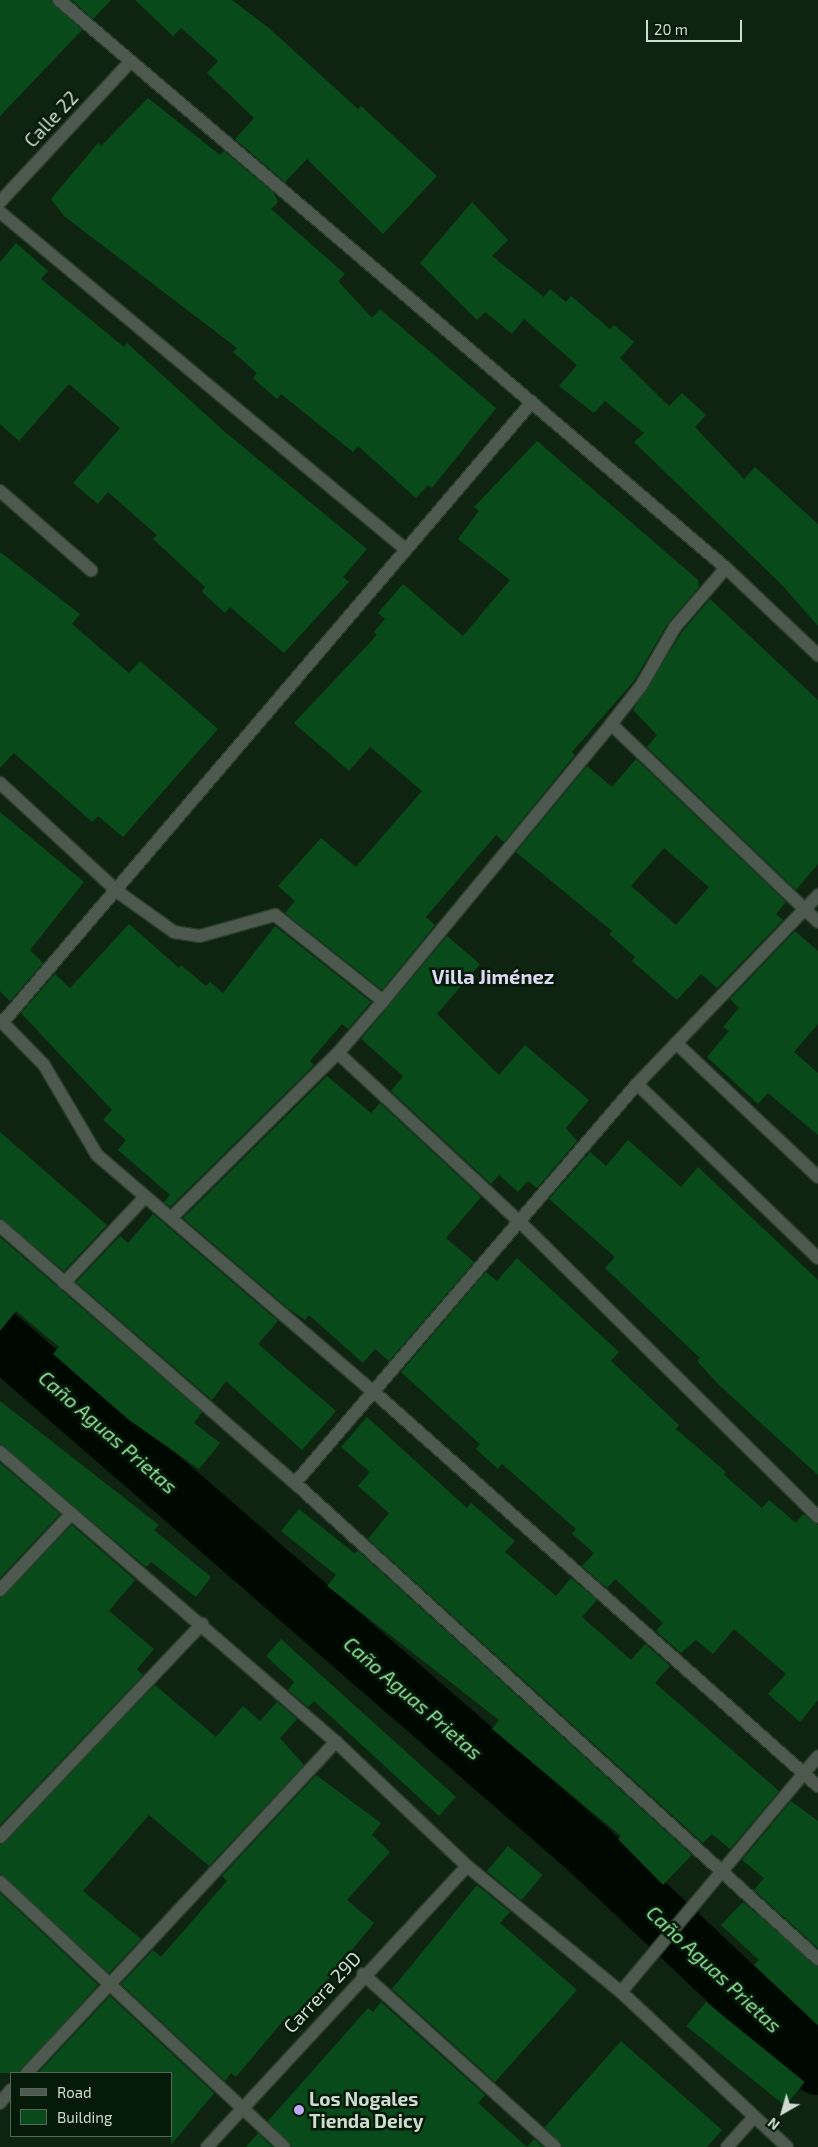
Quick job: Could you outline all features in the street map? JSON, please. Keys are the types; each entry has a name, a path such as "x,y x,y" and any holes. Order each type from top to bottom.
{"street":[{"path":"58,0 726,568 818,655"},
{"name":"Calle 22","path":"0,202 130,62"},
{"path":"0,212 404,548"},
{"path":"532,402 404,548 118,892 1,1021 44,1065 97,1155 374,1393 818,1786"},
{"path":"0,492 91,570"},
{"path":"171,1218 338,1053 383,1001 611,724 641,686 675,627 726,568"},
{"path":"611,724 818,922"},
{"path":"0,783 118,892 174,932 200,936 275,915 383,1001"},
{"path":"295,1483 374,1393 636,1084 818,895"},
{"path":"676,1044 818,1177"},
{"path":"338,1053 520,1222 818,1517"},
{"path":"636,1084 818,1258"},
{"path":"64,1283 145,1197"},
{"path":"0,1226 295,1483 721,1874 818,1959"},
{"path":"0,1452 202,1624 336,1742 467,1866 621,1992 787,2147"},
{"path":"0,1590 72,1513"},
{"path":"0,1837 202,1624"},
{"path":"28,2072 108,1984 336,1742"},
{"path":"621,1992 636,1969 721,1874 818,1756"},
{"name":"Carrera 29D","path":"207,2147 364,1974 467,1866"},
{"path":"0,1882 284,2147"},
{"path":"364,1974 555,2147"},
{"path":"0,2103 10,2091"},
{"path":"726,2147 754,2117"}],"building":[{"path":"0,0 51,0 82,30 0,116"},
{"path":"72,0 111,0 93,19"},
{"path":"135,0 232,0 270,29 358,109 361,106 437,176 383,234 307,159 285,182 235,139 254,118 207,73 218,61 181,28 173,36"},
{"path":"148,98 220,155 224,151 274,193 278,202 271,209 345,274 338,281 372,318 380,309 496,408 432,488 428,485 416,498 358,446 353,452 281,394 277,399 253,378 257,373 233,352 237,348 64,216 51,199 98,143 101,146"},
{"path":"472,202 508,240 492,256 544,297 550,289 566,302 571,296 610,329 614,325 634,342 620,358 669,406 682,393 706,415 695,427 744,479 755,467 818,524 818,626 782,585 634,442 644,433 605,401 594,413 559,386 577,365 524,319 512,334 485,312 477,320 420,263"},
{"path":"16,243 48,271 41,279 124,347 127,343 225,432 367,549 343,577 349,582 284,653 230,607 225,613 202,592 205,587 153,539 157,535 108,492 98,504 73,483 120,428 69,384 19,441 0,424 0,262"},
{"path":"537,441 698,580 699,587 668,623 634,681 572,752 575,755 504,842 496,835 426,917 435,925 382,990 285,913 295,901 278,886 321,838 356,867 422,791 370,747 349,771 294,723 377,635 374,632 385,619 378,613 403,584 463,636 510,580 458,539 479,511 474,507"},
{"path":"0,552 80,614 72,624 129,673 140,661 218,729 123,837 98,816 92,822 14,753 0,768"},
{"path":"710,599 818,700 818,864 796,890 647,747 657,735 633,710 682,632"},
{"path":"636,759 786,902 776,914 783,920 717,988 701,974 677,1000 632,961 635,957 609,934 612,931 516,852 587,766 612,787","holes":["664,848 709,887 676,925 631,886"]},
{"path":"0,812 84,882 30,950 43,963 10,1001 0,991"},
{"path":"129,924 179,968 181,965 206,986 210,982 223,993 275,926 371,1002 348,1029 342,1024 310,1061 314,1065 170,1207 164,1202 170,1195 118,1150 126,1140 103,1120 112,1110 21,1013 55,974 70,988"},
{"path":"795,931 818,951 818,1024 794,1052 818,1073 818,1135 768,1093 758,1104 707,1057 729,1031 723,1027 739,1008 730,999"},
{"path":"447,936 480,964 437,1014 499,1075 525,1045 589,1100 566,1128 577,1141 537,1188 528,1181 518,1192 499,1175 491,1184 391,1091 403,1076 361,1039"},
{"path":"327,1076 371,1113 380,1103 481,1197 446,1238 474,1262 389,1361 375,1349 363,1363 309,1315 305,1320 289,1309 183,1218"},
{"path":"0,1132 107,1225 64,1271 0,1218"},
{"path":"628,1140 681,1187 698,1167 818,1280 818,1475 719,1385 697,1361 700,1358 605,1268 615,1257 549,1199 590,1152 606,1166"},
{"path":"153,1214 278,1321 258,1344 336,1411 302,1450 226,1381 212,1400 76,1282 120,1236 128,1243"},
{"path":"0,1237 202,1412 194,1423 220,1443 199,1469 129,1420 53,1354 59,1347 16,1311 0,1331"},
{"path":"517,1258 619,1352 611,1361 679,1425 676,1429 726,1472 724,1475 762,1508 769,1500 796,1523 803,1514 818,1525 818,1700 800,1722 768,1694 786,1674 734,1629 713,1654 696,1640 681,1653 656,1631 663,1623 615,1579 607,1588 582,1566 594,1553 572,1534 576,1529 502,1464 498,1469 476,1449 480,1444 401,1372 486,1272 497,1281"},
{"path":"0,1401 159,1525 154,1530 211,1577 196,1597 151,1562 146,1567 0,1444"},
{"path":"367,1417 467,1508 471,1503 515,1541 505,1552 556,1596 571,1578 597,1600 582,1617 631,1660 645,1644 670,1666 655,1683 779,1791 730,1849 712,1834 703,1843 368,1539 389,1513 358,1486 370,1472 341,1447"},
{"path":"0,1463 60,1514 0,1578"},
{"path":"299,1509 354,1553 358,1551 692,1855 663,1885 618,1839 621,1836 492,1729 499,1720 327,1586 336,1575 281,1531"},
{"path":"72,1525 135,1580 109,1611 154,1649 137,1669 143,1675 0,1825 0,1598"},
{"path":"281,1639 456,1797 439,1816 314,1701 308,1707 288,1690 294,1682 266,1656"},
{"path":"155,1685 216,1737 243,1706 260,1721 277,1702 297,1719 280,1738 304,1765 209,1866 149,1815 83,1891 141,1939 109,1973 0,1874 0,1845"},
{"path":"316,1775 381,1823 372,1835 390,1852 347,1900 374,1923 310,2001 287,2025 283,2021 236,2077 231,2073 225,2081 121,1984 153,1950 161,1957 227,1881 222,1876"},
{"path":"791,1801 818,1821 818,1948 754,1890 764,1878 742,1860"},
{"path":"508,1846 542,1875 521,1900 487,1871"},
{"path":"477,1885 510,1912 500,1923 577,1990 495,2082 392,1989"},
{"path":"0,1893 98,1985 20,2072 0,2073"},
{"path":"743,1902 818,1967 818,2025 754,1965 759,1960 721,1925"},
{"path":"110,1996 214,2093 171,2145 172,2072 39,2072"},
{"path":"381,2002 485,2095 478,2103 527,2147 292,2147 268,2121 368,2008 373,2012"},
{"path":"706,2002 805,2082 785,2106 686,2026"},
{"path":"621,2041 722,2130 707,2147 563,2147 545,2127"},
{"path":"258,2133 272,2147 246,2147"},
{"path":"534,2139 543,2147 527,2147"}],"waterway":[{"name":"Caño Aguas Prietas","path":"0,1339 589,1850 818,2066"}],"place":[{"name":"Los Nogales Tienda Deicy","path":"299,2110"}],"district":[{"name":"Villa Jiménez","path":"493,976"}]}
